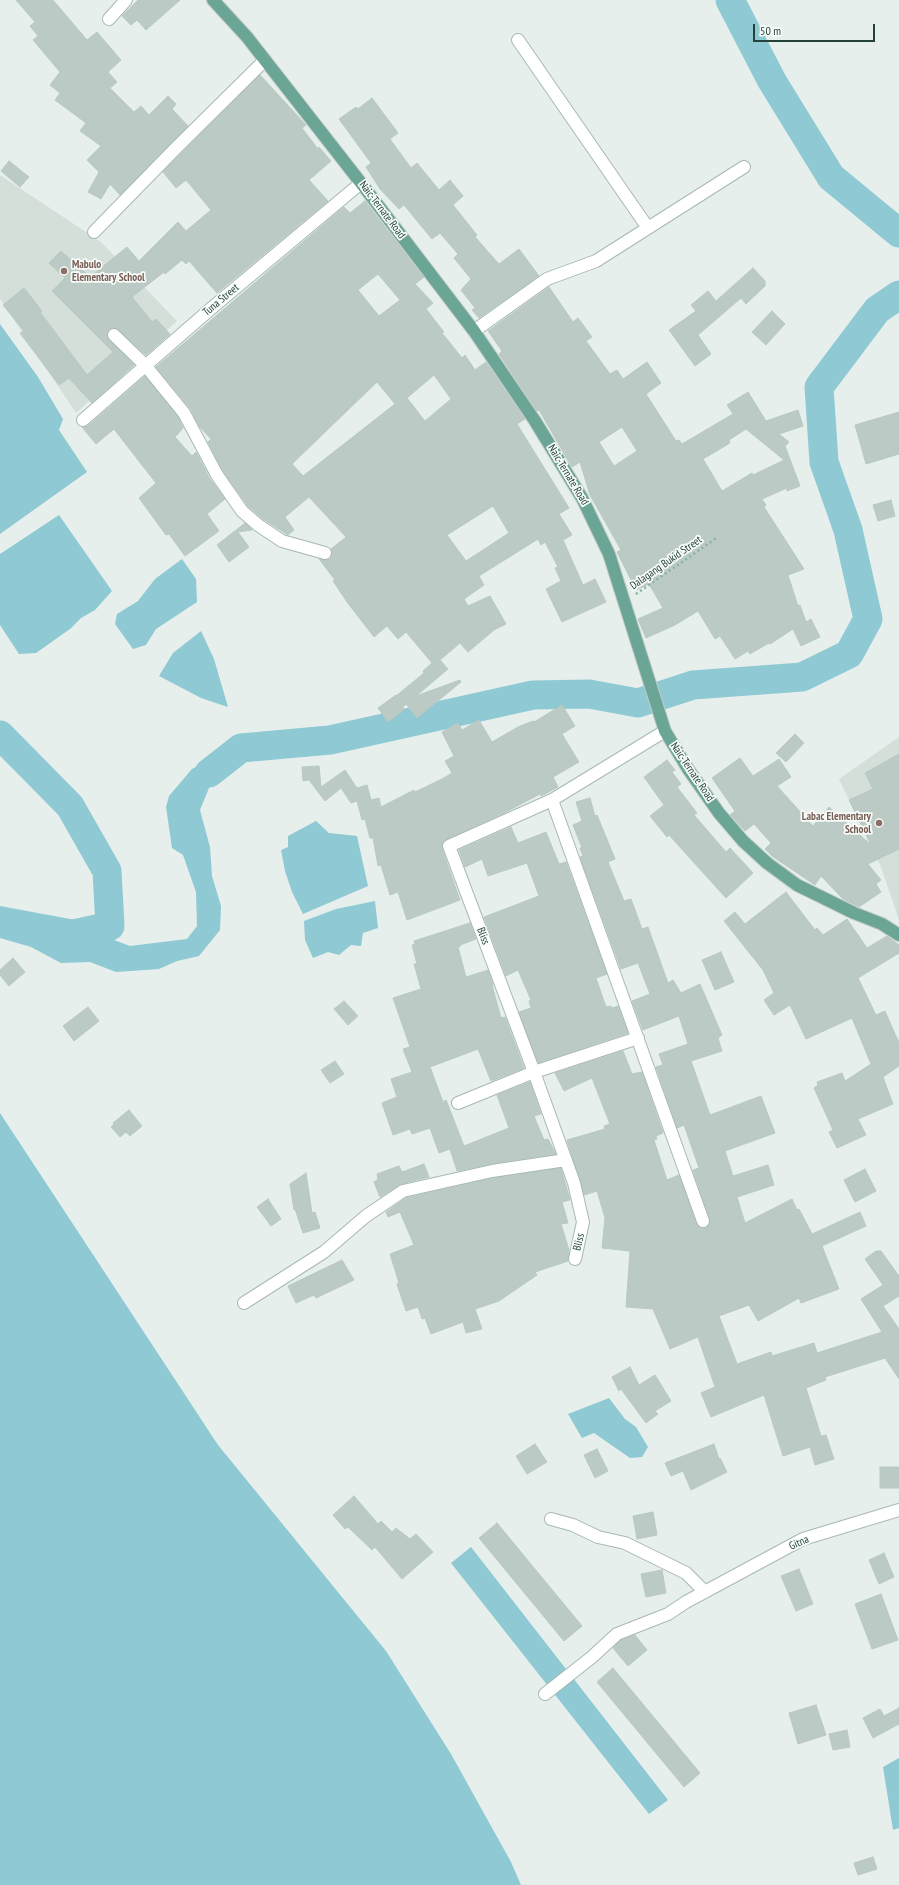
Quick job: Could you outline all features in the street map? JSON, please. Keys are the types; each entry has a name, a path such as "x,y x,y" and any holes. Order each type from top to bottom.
{"main road":[{"name":"Naic-Ternate Road","path":"213,0 265,60 361,183 474,331 535,421 582,498 609,554 665,731 688,770 719,813 743,841 767,863 797,885 854,913 882,924 899,935"}],"street":[{"path":"109,19 126,0"},
{"path":"518,40 648,228"},
{"path":"94,232 265,60"},
{"path":"474,331 547,279 596,261 744,167"},
{"name":"Tuna Street","path":"83,420 145,365 361,183"},
{"path":"114,335 145,365 184,413 217,475 242,511 282,541 325,553"},
{"name":"Bliss","path":"575,1259 583,1222 574,1182 449,846 552,800 665,731"},
{"path":"552,800 703,1221"},
{"path":"458,1103 534,1072 638,1038"},
{"path":"244,1303 324,1252 366,1216 403,1191 492,1171 566,1160"},
{"name":"Gitna","path":"545,1694 617,1634 668,1614 686,1602 803,1539 899,1510"},
{"path":"551,1519 572,1525 598,1537 625,1543 686,1573 706,1592"}],"path":[{"name":"Dalagang Bukid Street","path":"624,602 718,537"}],"shaded area":[{"name":"Mabulo Elementary School","path":"0,175 101,242 177,321 76,413 0,299"},
{"name":"Labac Elementary School","path":"899,737 899,920 881,867 839,779"}],"water":[{"path":"0,324 38,377 63,419 59,430 87,472 0,534"},
{"path":"59,515 112,591 95,610 81,618 70,629 36,653 19,654 0,625 0,554"},
{"path":"182,559 196,579 197,602 156,629 146,645 133,649 115,624 117,614 138,601 155,579"},
{"path":"201,631 214,659 228,707 201,698 159,676 173,653"},
{"path":"241,748 211,783 200,810 210,847 212,876 221,906 220,930 199,956 177,961 159,969 116,972 90,962 61,963 31,947 0,938 0,906 81,921 114,940 130,946 187,939 197,926 196,892 183,855 172,848 166,807 169,796 192,769 219,754"},
{"path":"316,821 329,833 357,836 368,886 303,914 292,892 285,871 281,850 288,847 288,836"},
{"path":"375,901 378,928 363,933 361,946 351,945 339,955 328,952 313,958 305,940 304,921 336,909"},
{"path":"0,1113 218,1445 386,1651 451,1754 511,1862 521,1885 0,1885"},
{"path":"609,1398 625,1419 636,1427 648,1447 642,1457 630,1458 594,1433 582,1438 568,1414"},
{"path":"471,1547 668,1800 649,1814 451,1563"},
{"path":"899,1758 899,1828 893,1830 883,1767"}],"building":[{"path":"16,0 53,0 87,40 97,32 121,60 108,72 117,82 110,88 134,112 141,106 149,115 168,96 176,104 172,109 188,126 120,195 110,184 101,199 88,192 99,172 87,160 101,146 80,131 86,123 55,100 60,93 50,85 60,72 33,40 38,36 30,26 35,22"},
{"path":"138,0 180,0 146,30 137,20 131,25 122,16"},
{"path":"260,75 306,125 302,128 318,149 319,147 331,161 309,180 328,201 217,293 189,261 186,264 182,260 165,274 164,272 132,297 152,322 156,319 170,334 146,355 119,330 112,328 107,333 109,340 134,365 92,403 69,378 59,385 20,333 24,331 3,305 24,288 87,375 113,352 52,291 65,278 49,263 61,251 90,277 127,247 139,261 178,222 186,231 211,210 186,180 176,188 163,172"},
{"path":"372,98 398,133 390,139 411,168 417,163 439,190 450,180 463,196 453,205 477,235 475,237 499,264 519,249 539,276 479,318 472,310 475,308 461,290 471,279 454,258 458,254 440,233 432,239 404,205 399,209 380,189 366,167 371,163 339,119 356,107 358,109"},
{"path":"9,161 29,177 20,187 1,171"},
{"path":"365,201 424,277 415,284 433,303 426,309 444,332 442,333 462,358 465,355 475,370 486,362 525,419 517,424 569,508 559,514 572,535 563,540 583,585 595,579 606,602 562,622 546,589 561,581 555,568 558,567 545,542 541,545 538,539 479,576 484,585 464,599 468,606 490,596 506,624 494,630 468,652 460,643 440,660 448,669 416,696 460,680 461,682 417,718 406,704 403,707 403,711 388,722 378,708 396,696 424,673 423,671 432,663 406,632 398,639 387,626 374,637 347,602 333,581 335,580 319,559 330,559 332,555 331,549 346,537 309,497 285,517 294,530 288,535 263,519 248,506 223,471 208,442 211,439 199,426 190,408 156,367 344,207 350,213","holes":["378,274 400,300 379,316 358,290","434,375 451,399 425,421 407,398","377,382 395,404 303,476 292,464","493,506 509,533 466,561 447,535"]},
{"path":"753,268 765,281 765,286 746,304 741,298 698,335 711,354 695,366 669,330 696,311 691,305 708,291 716,301"},
{"path":"549,287 573,322 578,318 592,337 586,341 610,374 617,370 623,379 647,362 661,383 646,394 676,441 679,440 682,444 733,414 727,405 748,392 766,421 798,410 803,426 779,434 789,442 785,446 800,486 787,491 787,488 762,499 766,505 764,507 804,569 788,575 798,606 800,605 806,622 811,619 820,637 801,646 793,629 770,644 769,643 750,654 748,651 735,659 720,636 715,639 698,611 675,625 646,638 638,619 663,608 649,584 636,590 617,552 621,550 590,495 580,462 572,467 539,410 537,411 499,354 502,351 488,331","holes":["622,427 637,451 614,466 599,442","746,429 784,460 753,475 752,473 722,491 703,459 730,443 729,440"]},
{"path":"772,311 785,324 766,345 752,332"},
{"path":"145,376 178,417 183,428 175,437 192,456 196,452 210,479 225,499 207,514 219,531 185,556 169,534 166,535 139,498 156,483 114,429 96,444 82,427 88,426"},
{"path":"899,412 899,454 866,464 855,425"},
{"path":"891,500 895,516 878,521 873,505"},
{"path":"245,523 252,530 238,532 249,547 229,562 217,545"},
{"path":"562,705 575,726 562,734 579,762 553,777 558,787 541,796 540,794 504,813 443,841 442,849 460,900 407,920 398,892 390,895 381,865 378,866 373,838 370,838 365,819 362,820 357,801 351,803 341,788 325,801 309,780 303,781 302,767 319,766 321,787 345,770 357,788 367,785 371,800 379,798 381,807 452,773 445,761 454,756 442,732 458,723 462,730 479,720 492,742 518,727 533,721 534,722"},
{"path":"795,734 804,743 786,762 776,753"},
{"path":"899,754 899,849 868,864 881,880 876,884 881,892 859,907 843,899 821,876 815,885 772,856 765,849 771,843 754,824 745,831 730,815 735,811 712,778 740,758 753,776 779,759 791,777 777,786 813,826 829,807 871,845 849,800 873,789 865,773"},
{"path":"667,760 675,770 672,772 681,784 677,787 697,813 694,815 726,852 730,848 753,873 726,898 669,835 667,837 650,816 664,805 644,777"},
{"path":"590,798 595,816 597,815 615,859 608,862 624,901 631,899 642,929 648,927 668,983 673,980 681,993 700,984 722,1035 718,1038 722,1051 691,1061 710,1115 761,1096 775,1133 725,1151 733,1176 768,1165 774,1185 737,1197 745,1223 792,1199 812,1234 860,1212 866,1226 822,1246 839,1289 801,1303 799,1298 758,1321 749,1305 719,1316 737,1364 771,1352 772,1356 814,1343 817,1353 882,1332 861,1299 883,1285 865,1259 876,1251 881,1251 899,1276 899,1296 883,1306 899,1329 899,1379 885,1358 825,1377 826,1380 806,1388 821,1436 826,1435 834,1459 815,1465 810,1447 783,1456 764,1395 711,1417 701,1393 715,1387 698,1337 670,1349 653,1309 626,1307 630,1251 602,1248 605,1218 597,1191 584,1195 567,1140 605,1129 604,1126 610,1124 592,1078 564,1091 555,1073 623,1051 632,1074 642,1072 663,1133 656,1136 657,1139 654,1140 667,1180 679,1175 698,1226 706,1228 710,1222 693,1170 699,1168 684,1125 677,1128 656,1067 663,1065 659,1054 688,1044 679,1016 643,1030 632,1001 650,994 638,963 621,969 580,857 583,856 580,848 582,848 573,825 582,821 576,802"},
{"path":"511,827 518,843 546,832 559,864 566,862 607,974 596,978 606,1007 611,1006 612,1008 618,1006 628,1033 538,1063 519,1012 531,1008 529,1001 531,1000 518,970 506,976 484,917 539,896 527,863 488,876 482,859 465,867 459,850"},
{"path":"786,892 815,930 817,928 823,935 847,919 867,948 887,936 899,945 899,953 858,978 876,1015 885,1011 899,1043 899,1066 883,1077 893,1104 858,1119 866,1135 837,1148 829,1132 833,1130 814,1088 818,1085 817,1082 842,1073 845,1081 871,1064 852,1018 806,1039 790,1005 774,1015 764,1000 774,993 763,970 724,921 735,912 745,924"},
{"path":"470,923 476,939 458,947 466,977 488,970 501,1018 505,1017 524,1068 491,1081 478,1049 430,1067 443,1102 446,1100 464,1146 509,1128 497,1095 530,1082 541,1114 534,1116 544,1140 548,1139 556,1154 457,1171 450,1149 439,1153 430,1128 412,1134 410,1129 393,1135 382,1103 397,1097 391,1079 412,1072 403,1049 410,1047 393,998 421,989 414,964 417,964 412,945 415,944 414,941"},
{"path":"721,952 734,982 715,990 702,960"},
{"path":"13,958 25,972 9,986 0,975 0,970"},
{"path":"344,1001 358,1016 348,1025 334,1009"},
{"path":"88,1007 99,1021 74,1041 63,1026"},
{"path":"335,1061 344,1074 330,1083 321,1070"},
{"path":"129,1110 142,1126 130,1136 126,1132 120,1137 111,1127 114,1124 113,1123"},
{"path":"424,1164 429,1177 401,1184 380,1197 374,1182 378,1179 377,1174 399,1166 402,1172"},
{"path":"561,1168 570,1200 562,1202 568,1223 561,1224 569,1250 568,1261 535,1272 537,1275 499,1301 475,1309 482,1329 466,1333 463,1322 431,1334 425,1318 422,1319 418,1307 406,1311 397,1284 399,1283 390,1254 414,1245 400,1212 388,1217 386,1212 406,1198 493,1178"},
{"path":"865,1169 876,1191 855,1202 844,1180"},
{"path":"306,1173 312,1213 315,1212 320,1228 303,1233 295,1209 294,1210 290,1184"},
{"path":"268,1199 281,1219 271,1226 257,1207"},
{"path":"342,1260 354,1280 316,1298 314,1295 296,1303 288,1286"},
{"path":"630,1367 639,1385 655,1375 671,1401 655,1411 658,1414 646,1423 621,1389 619,1391 612,1377"},
{"path":"535,1444 547,1462 527,1474 516,1456"},
{"path":"714,1444 719,1459 720,1458 727,1472 691,1490 683,1471 671,1476 665,1463"},
{"path":"597,1449 608,1471 595,1478 584,1455"},
{"path":"880,1467 899,1467 899,1488 880,1488"},
{"path":"354,1496 378,1524 381,1521 392,1532 396,1528 410,1539 416,1534 433,1552 402,1579 375,1547 372,1550 348,1527 345,1529 333,1515"},
{"path":"653,1512 657,1535 637,1539 633,1516"},
{"path":"497,1523 582,1626 564,1641 479,1538"},
{"path":"884,1553 894,1577 879,1584 869,1560"},
{"path":"799,1569 813,1604 796,1611 781,1576"},
{"path":"662,1570 666,1593 646,1597 641,1574"},
{"path":"881,1594 898,1640 872,1649 855,1604"},
{"path":"635,1635 647,1650 628,1666 613,1648 621,1640"},
{"path":"613,1668 700,1773 684,1787 597,1682"},
{"path":"816,1705 826,1735 798,1744 789,1713"},
{"path":"899,1708 899,1724 873,1738 863,1718 880,1709 884,1716"},
{"path":"847,1730 850,1747 833,1750 829,1734"},
{"path":"873,1857 877,1869 858,1875 854,1863"}],"waterway":[{"path":"730,0 772,81 831,177 899,233"},
{"path":"209,773 241,748 330,740 533,695 589,694 638,703 693,685 802,677 849,654 868,619 848,530 824,462 819,387 877,310 899,295"},
{"path":"0,735 70,806 107,871 110,926 56,938"}],"place":[{"name":"Mabulo Elementary School","path":"64,271"},
{"name":"Labac Elementary School","path":"879,823"}]}
